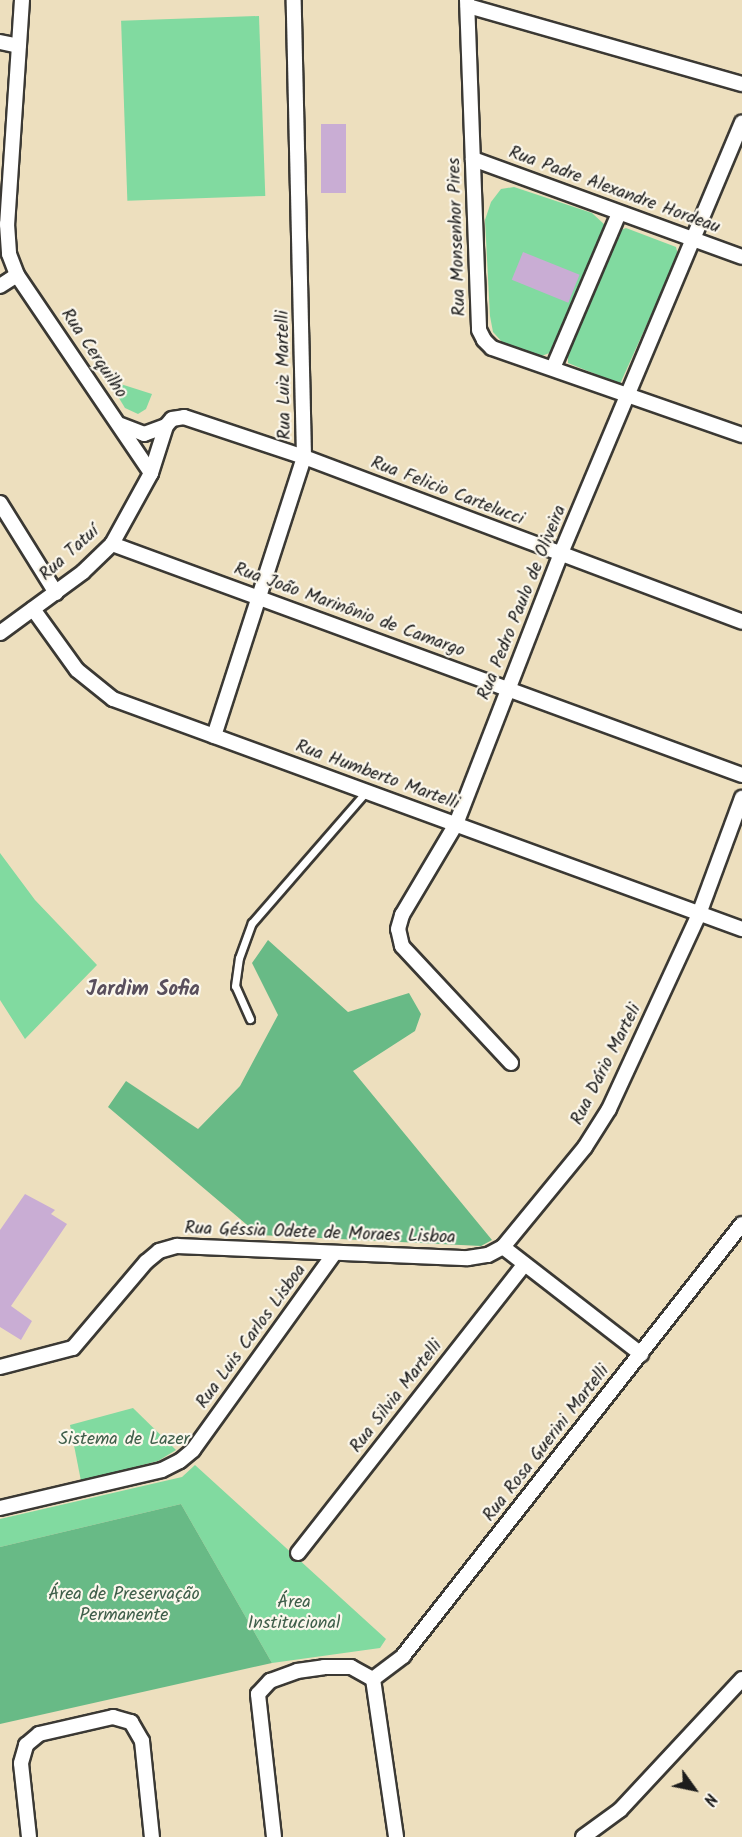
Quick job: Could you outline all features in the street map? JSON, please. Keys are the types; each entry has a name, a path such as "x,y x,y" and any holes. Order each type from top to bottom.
{"street":[{"name":"Rua Cerquilho","path":"22,0 7,224 9,254 17,274 151,473"},
{"name":"Rua Luiz Martelli","path":"214,736 261,597 304,457 294,0"},
{"path":"468,3 742,84"},
{"name":"Rua Monsenhor Pires","path":"468,3 479,330 492,348 742,435"},
{"path":"0,42 19,46"},
{"name":"Rua Pedro Paulo de Oliveira","path":"512,1063 402,946 398,929 402,915 456,824 561,554 631,395 742,122"},
{"name":"Rua Padre Alexandre Hordeau","path":"473,159 742,257"},
{"path":"553,368 619,213"},
{"path":"0,286 17,274"},
{"name":"Rua Felicio Cartelucci","path":"117,423 144,434 184,417 304,457 742,622"},
{"name":"Rua Tatuí","path":"0,633 56,593 112,544 151,473 169,422"},
{"path":"0,503 56,593"},
{"name":"Rua João Marinônio de Camargo","path":"112,544 742,775"},
{"name":"Rua Humberto Martelli","path":"33,609 77,670 113,699 742,929"},
{"name":"Rua Dário Marteli","path":"503,1247 585,1147 609,1108 699,914 742,798"},
{"name":"Rua Rosa Guerini Martelli","path":"372,1679 403,1656 742,1224"},
{"name":"Rua Géssia Odete de Moraes Lisboa","path":"0,1367 73,1348 159,1251 177,1246 333,1255 468,1258 488,1255 503,1247"},
{"path":"503,1247 641,1354"},
{"name":"Rua Luis Carlos Lisboa","path":"0,1508 162,1470 180,1461 193,1450 333,1255"},
{"name":"Rua Silvia Martelli","path":"298,1553 525,1264"},
{"path":"274,1837 258,1694 270,1681 297,1671 324,1667 351,1667 372,1679 396,1837"},
{"path":"583,1837 620,1810 742,1679"},
{"path":"29,1837 21,1763 26,1745 39,1734 113,1717 131,1722 142,1741 152,1837"}],"lane":[{"path":"250,1019 235,986 238,958 252,923 365,793"}],"green space":[{"path":"259,16 265,196 127,201 121,21"},
{"path":"514,187 592,213 605,225 562,337 552,352 539,357 503,343 493,332 490,316 485,220 491,202 501,189"},
{"path":"626,228 676,247 678,255 620,384 568,363 568,355 618,231"},
{"path":"108,380 152,394 146,409 138,414 125,408"},
{"path":"0,853 35,900 97,965 25,1039 0,1000"},
{"path":"268,940 348,1012 409,993 421,1014 415,1031 353,1071 492,1240 481,1246 259,1235 108,1107 126,1081 198,1129 240,1086 278,1015 252,963"},
{"name":"Sistema de Lazer","path":"133,1408 176,1450 158,1461 81,1481 70,1425"},
{"name":"Área Institucional","path":"195,1465 386,1639 380,1648 272,1663 181,1504 0,1547 0,1519 182,1477"},
{"name":"Área de Preservação Permanente","path":"181,1504 272,1663 0,1724 0,1547"}],"building":[{"path":"321,124 346,124 346,193 321,193"},
{"path":"523,252 580,275 568,303 512,280"},
{"path":"25,1194 55,1210 51,1214 67,1224 11,1306 32,1321 21,1340 0,1327 0,1230"}],"district":[{"name":"Jardim Sofia","path":"143,990"}]}
